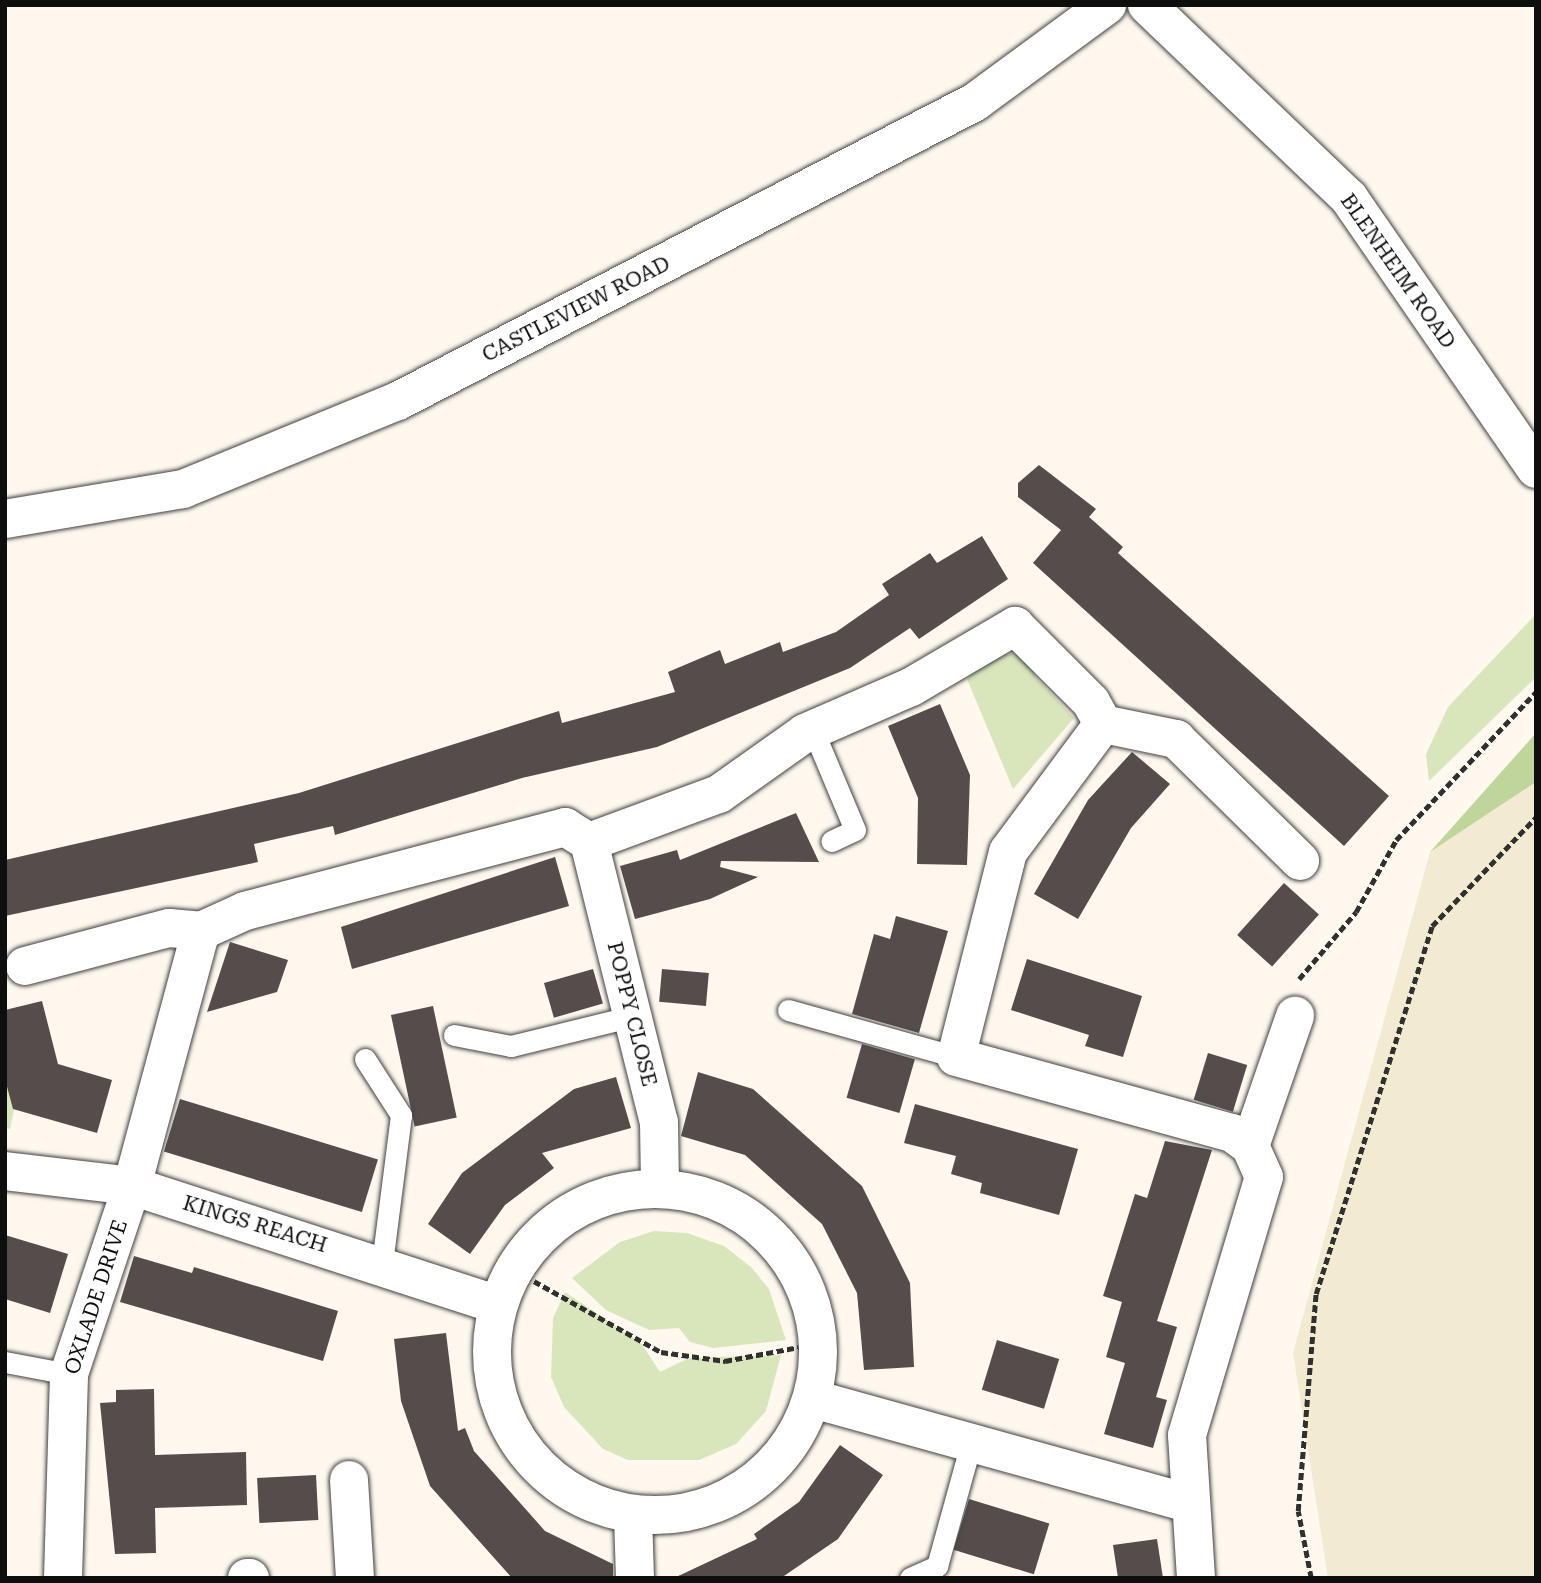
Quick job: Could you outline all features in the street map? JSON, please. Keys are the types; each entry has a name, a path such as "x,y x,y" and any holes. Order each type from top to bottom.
{"street":[{"name":"CASTLEVIEW ROAD","path":"5,519 183,489 398,401 975,102 1107,5"},
{"name":"BLENHEIM ROAD","path":"1147,5 1349,198 1536,469"},
{"path":"25,966 169,928 201,931 245,911 565,827 589,842 719,794 813,730 912,687 1015,626 1091,702 1103,724"},
{"path":"1103,724 1176,738 1300,861"},
{"path":"1103,724 1008,852 956,1056 1232,1133 1250,1146 1264,1177 1187,1435 1187,1503 1196,1578"},
{"name":"POPPY CLOSE","path":"589,842 659,1122 660,1188"},
{"name":"OXLADE DRIVE","path":"63,1578 69,1374 132,1186 201,931"},
{"path":"1250,1146 1294,1016"},
{"name":"KINGS REACH","path":"5,1171 132,1186 382,1263 505,1288"},
{"path":"660,1188 708,1196 752,1219 787,1252 810,1295 820,1343 813,1399 794,1441 744,1489 680,1515 633,1515 579,1498 528,1454 504,1416 491,1361 505,1288 539,1236 574,1209 616,1193 660,1188"},
{"path":"813,1399 1187,1503"},
{"path":"349,1480 355,1578"},
{"path":"633,1515 635,1578"}],"lane":[{"path":"813,730 855,830 831,841"},
{"path":"788,1010 956,1056"},
{"path":"454,1035 511,1046 633,1016"},
{"path":"365,1059 401,1115 382,1263"},
{"path":"5,1362 69,1374"},
{"path":"909,1578 937,1566 971,1443"}],"path":[{"path":"1294,1016 1289,992 1356,912 1396,840 1536,692"},
{"path":"1311,1578 1298,1511 1316,1294 1432,926 1536,817"},
{"path":"505,1288 551,1286 606,1325 661,1352 725,1360 820,1343"}],"shaded area":[{"path":"1536,782 1536,1578 1328,1578 1293,1353 1430,852"}],"green space":[{"path":"1536,614 1536,677 1429,781 1426,754 1448,707"},
{"path":"995,654 1026,654 1036,678 1074,718 1013,789 967,679"},
{"path":"1536,733 1536,782 1430,852"},
{"path":"5,1069 14,1110 10,1129 5,1128"},
{"path":"654,1231 687,1233 724,1246 752,1268 769,1289 786,1340 713,1348 690,1342 679,1328 649,1330 606,1310 572,1278 620,1242"},
{"path":"565,1292 641,1343 660,1372 689,1358 781,1355 766,1411 736,1444 699,1460 628,1460 603,1449 564,1407 551,1377 553,1318"}],"building":[{"path":"1039,465 1096,509 1089,517 1123,547 1118,553 1389,796 1344,846 1033,563 1061,530 1018,497 1018,483"},
{"path":"982,536 1008,579 919,639 910,628 850,668 657,747 522,778 335,835 333,826 254,844 258,862 5,916 5,860 299,793 559,711 562,723 675,692 668,672 720,650 725,664 780,642 783,652 836,632 889,595 882,584 930,553 937,563"},
{"path":"940,704 970,775 967,865 917,864 918,798 888,726"},
{"path":"1132,752 1170,784 1131,828 1078,919 1034,894 1088,800"},
{"path":"796,813 819,862 721,861 720,867 758,877 710,899 635,919 620,866 677,850 680,860"},
{"path":"555,857 569,906 352,969 341,927"},
{"path":"1284,883 1319,914 1272,966 1237,935"},
{"path":"896,916 948,931 919,1033 852,1014 874,934 890,939"},
{"path":"230,942 288,960 277,992 207,1012"},
{"path":"1027,959 1142,996 1123,1057 1085,1046 1089,1035 1011,1010"},
{"path":"593,969 603,1004 554,1018 544,983"},
{"path":"662,969 709,973 706,1006 659,1002"},
{"path":"42,1001 58,1064 112,1080 97,1133 13,1109 5,1079 5,1010"},
{"path":"433,1006 457,1118 415,1126 391,1015"},
{"path":"862,1044 915,1059 899,1113 847,1098"},
{"path":"1208,1053 1247,1065 1233,1112 1194,1100"},
{"path":"698,1072 753,1089 862,1186 910,1283 914,1367 864,1370 857,1293 822,1224 745,1155 681,1136"},
{"path":"616,1077 631,1128 542,1153 554,1168 505,1205 470,1254 428,1224 462,1173 574,1089"},
{"path":"180,1099 378,1160 362,1212 164,1152"},
{"path":"915,1104 1078,1149 1059,1215 980,1193 982,1183 951,1174 956,1156 904,1143"},
{"path":"1165,1141 1212,1150 1157,1321 1177,1327 1156,1397 1167,1400 1153,1448 1104,1434 1125,1363 1106,1357 1122,1302 1103,1296 1135,1194 1147,1198"},
{"path":"5,1235 68,1254 50,1313 5,1299"},
{"path":"134,1256 192,1273 194,1267 338,1311 323,1361 120,1302"},
{"path":"446,1333 458,1431 465,1428 474,1451 545,1531 613,1564 613,1578 512,1578 430,1486 401,1401 394,1339"},
{"path":"997,1340 1059,1359 1044,1409 982,1390"},
{"path":"154,1389 155,1455 246,1452 247,1505 155,1508 156,1553 115,1554 100,1403 116,1402 116,1390"},
{"path":"840,1445 883,1475 838,1539 781,1578 674,1578 757,1539 754,1534 799,1502"},
{"path":"316,1475 318,1520 259,1523 257,1478"},
{"path":"969,1499 1049,1524 1034,1574 954,1550"},
{"path":"1157,1539 1163,1578 1118,1578 1113,1545"}]}
